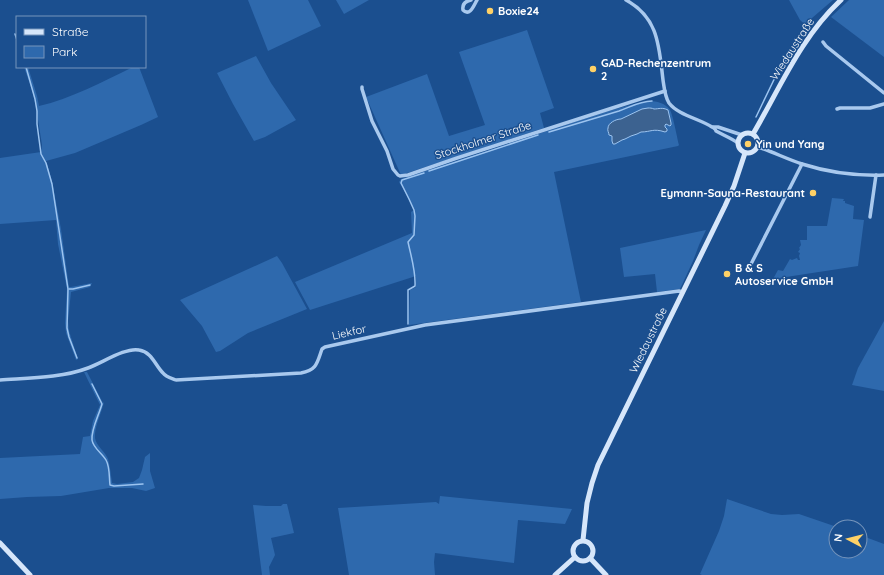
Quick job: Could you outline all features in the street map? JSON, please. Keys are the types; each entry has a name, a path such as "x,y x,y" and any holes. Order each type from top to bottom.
{"main road":[{"name":"Wiedaustraße","path":"753,134 803,46 819,24 841,0"},
{"path":"746,133 753,134 758,138 758,147 754,152 745,153 740,149 738,143 739,139 746,133"},
{"name":"Wiedaustraße","path":"583,540 586,503 598,466 734,186 745,153"},
{"path":"583,540 588,542 592,547 593,553 587,560 581,561 575,557 572,552 578,541 583,540"},
{"path":"0,543 30,575"},
{"path":"554,575 575,557"},
{"path":"590,558 606,575"}],"street":[{"path":"471,0 465,2 463,5 463,10 465,12 470,11 477,0"},
{"path":"626,0 640,10 651,24 654,31 658,42 667,100 679,111 712,127 738,143"},
{"path":"824,42 826,46 884,93"},
{"name":"Stockholmer Straße","path":"362,87 377,132 387,151 393,169 400,176 408,175 665,91"},
{"path":"837,109 870,108 884,104"},
{"path":"712,127 718,127 742,135"},
{"path":"758,147 802,164 843,173 884,175"},
{"path":"750,266 802,164"},
{"path":"870,217 876,175"},
{"name":"Liekfor","path":"0,380 73,372 89,368 130,349 140,350 149,355 155,361 163,374 176,380 301,374 312,370 315,367 322,349 325,347 409,328 679,291 683,292"}],"green space":[{"path":"248,0 308,0 321,26 268,51"},
{"path":"336,0 369,0 344,14"},
{"path":"789,0 833,0 812,18 808,27 800,20"},
{"path":"849,0 884,0 884,57 831,17"},
{"path":"527,30 554,108 540,113 544,128 401,175 366,97 427,74 449,136 485,125 459,52"},
{"path":"256,56 271,83 296,120 265,137 254,141 217,73"},
{"path":"24,68 28,68 39,106 63,99 99,84 131,68 139,68 158,117 75,153 46,161 52,181 61,229 69,287 92,283 90,287 71,292 68,321 69,331 78,359 76,360 66,333 65,323 67,289 58,244 56,220 0,224 0,158 41,152 42,145 33,93"},
{"path":"649,101 661,103 670,110 675,126 678,146 554,172 581,302 409,325 410,290 416,287 416,276 310,310 295,282 412,233 411,212 414,210 399,182 401,179 608,111"},
{"path":"832,198 844,199 843,201 845,201 845,203 854,206 853,219 864,220 858,266 773,279 778,270 783,271 790,259 792,260 797,258 800,260 800,253 798,252 801,245 800,240 807,240 807,226 827,226"},
{"path":"706,230 680,289 657,292 655,274 624,277 620,248"},
{"path":"277,256 307,309 248,333 216,352 202,326 180,300"},
{"path":"884,321 884,391 852,385 858,368"},
{"path":"84,372 87,372 103,403 104,402 97,424 95,438 97,444 108,459 112,483 117,484 133,482 139,478 145,457 150,453 150,471 155,488 146,491 132,488 109,488 61,496 0,499 0,458 80,454 83,437 90,436 93,421 100,405"},
{"path":"440,496 572,509 565,524 518,520 514,563 435,553 435,575 349,575 338,508 436,502 439,504"},
{"path":"727,499 771,514 799,514 828,524 828,559 868,559 868,538 884,544 884,575 702,575 700,574 724,516"},
{"path":"283,504 287,504 294,533 271,538 275,555 269,567 270,575 262,575 253,505 281,506"}],"shaded area":[{"path":"662,108 668,110 671,125 665,125 667,131 655,130 641,132 613,144 612,136 609,135 608,126 615,121 642,109"}],"waterway":[{"path":"756,117 782,63 787,60 800,40"},
{"path":"26,68 35,99 41,154 46,163 52,184 68,289 67,328 77,358"},
{"path":"549,132 619,111 639,103 652,101"},
{"path":"429,171 538,135"},
{"path":"408,324 408,290 415,286 415,275 408,242 414,235 415,216 414,210 401,183 402,180 424,173"},
{"path":"69,289 90,285"},
{"path":"92,384 102,404 94,427 92,440 94,446 104,457 107,463 110,485 143,484"}],"place":[{"name":"Boxie24","path":"490,11"},
{"name":"GAD-Rechenzentrum 2","path":"593,69"},
{"name":"Yin und Yang","path":"748,144"},
{"name":"Eymann-Sauna-Restaurant","path":"813,193"},
{"name":"B & S Autoservice GmbH","path":"727,274"}]}
